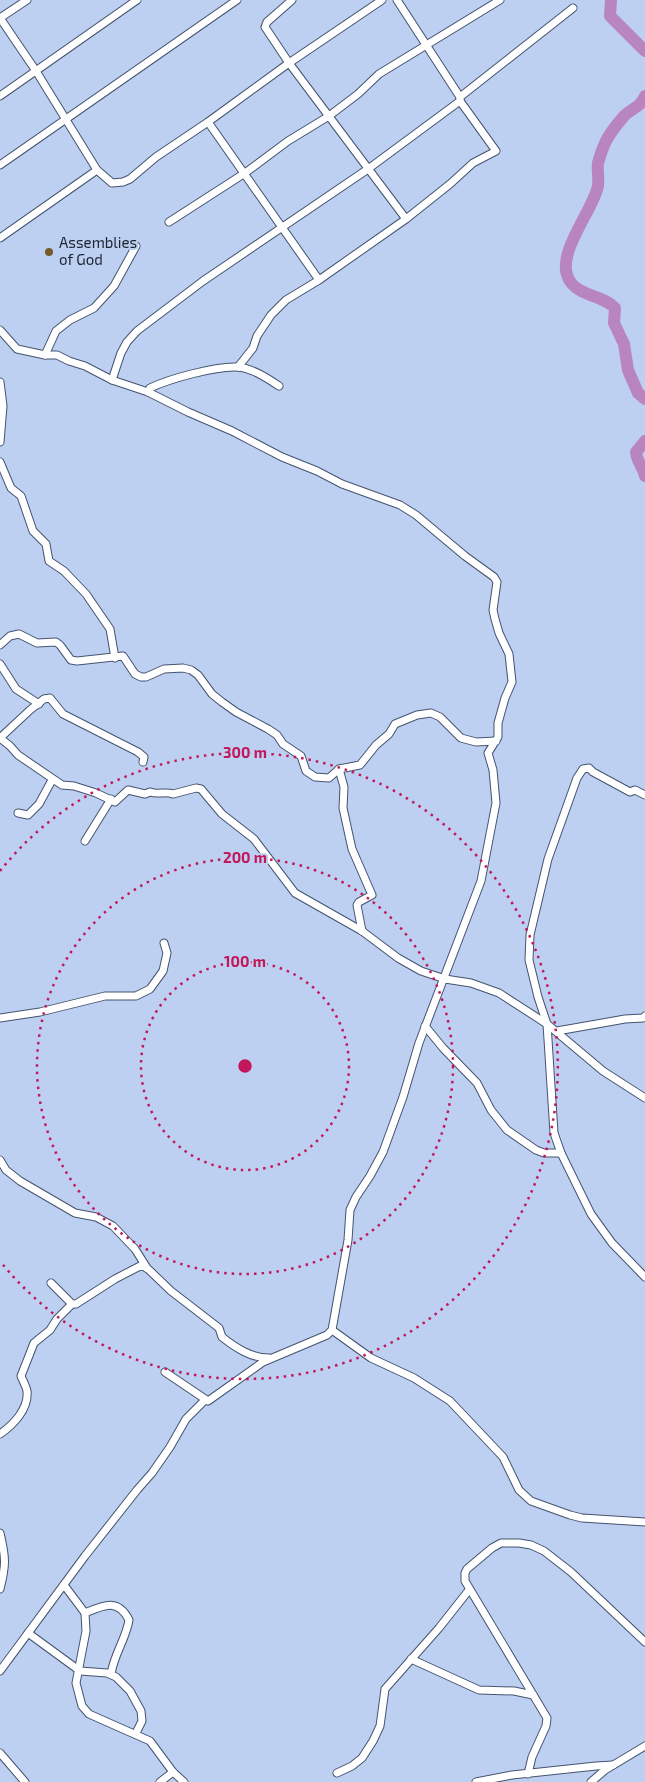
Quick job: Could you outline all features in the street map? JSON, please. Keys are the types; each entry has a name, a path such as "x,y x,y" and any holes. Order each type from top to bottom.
{"street":[{"path":"27,0 0,18 36,71 97,170 112,182 123,182 130,178 156,157 289,63 382,0"},
{"path":"0,96 137,0"},
{"path":"0,165 237,0"},
{"path":"292,0 267,22 265,27 289,63 406,219"},
{"path":"238,367 253,348 257,336 271,315 286,300 319,280 406,219 473,163 496,151 460,99 398,0"},
{"path":"169,222 245,173 280,146 329,116 358,94 379,74 500,0"},
{"path":"112,380 121,353 137,331 203,281 368,169 460,99 573,8"},
{"path":"208,122 319,280"},
{"path":"0,238 97,170"},
{"path":"45,355 56,331 70,320 94,308 114,286 136,246"},
{"path":"0,331 17,349 45,355 57,355 85,366 112,380 148,392 232,431 282,457 318,470 342,484 400,505 416,515 465,556 494,577 497,582 495,619 509,654 512,682 498,723 496,741 488,753 494,770 496,804 481,881 445,979 425,1026 411,1065 403,1097 382,1152 350,1210 348,1240 332,1330 327,1335 263,1362 210,1400 205,1400 189,1414 152,1473 64,1585 0,1671"},
{"path":"148,392 150,388 174,379 238,367 256,372 280,386"},
{"path":"0,382 3,406 0,442"},
{"path":"0,462 10,488 21,496 34,531 46,544 49,561 64,571 86,594 110,629 115,658"},
{"path":"0,645 10,636 19,634 37,643 56,642 72,660 122,656 135,674 141,677 146,677 164,669 183,668 191,670 198,675 212,694 222,702 277,735 283,744 301,756 306,770 315,777 329,778 338,769 360,765 376,745 389,734 395,724 417,715 431,713 440,717 461,738 476,742 496,741"},
{"path":"0,664 16,689 39,704"},
{"path":"143,762 144,757 138,752 62,714 50,698 44,699 20,718 0,738 18,755 52,780 62,785 74,786 117,802 128,790 146,794 150,792 155,794 169,792 173,794 196,788 201,789 222,814 254,839 295,893 362,931 398,958 421,971 445,979 471,983 499,993 557,1031 588,1060 645,1098"},
{"path":"645,795 635,790 630,792 589,768 583,769 577,778 548,859 530,935 529,960 547,1024 554,1132 561,1153 591,1214 612,1243 645,1277"},
{"path":"338,769 344,788 343,808 352,849 372,895 357,906 362,931"},
{"path":"18,813 28,815 33,811 52,780"},
{"path":"85,841 111,799"},
{"path":"0,1018 40,1012 106,996 136,996 150,989 163,971 167,953 164,943"},
{"path":"557,1031 625,1019 644,1018"},
{"path":"425,1026 443,1048 477,1083 491,1110 507,1130 536,1150 544,1153 561,1153"},
{"path":"0,1160 6,1170 20,1181 75,1213 96,1217 113,1226 135,1249 147,1268 171,1292 219,1328 222,1337 230,1343 255,1356 277,1357"},
{"path":"0,1434 15,1421 24,1406 27,1392 21,1376 34,1343 50,1330 57,1318 72,1304 76,1304 115,1279 142,1266 147,1268"},
{"path":"51,1283 72,1304"},
{"path":"332,1330 371,1358 399,1370 450,1401 503,1457 519,1490 531,1501 582,1518 645,1522"},
{"path":"165,1372 205,1400"},
{"path":"0,1534 6,1556 0,1589"},
{"path":"528,1774 532,1757 548,1722 546,1714 469,1590 465,1581 467,1569 495,1545 506,1542 531,1545 544,1551 561,1563 645,1642"},
{"path":"64,1585 86,1613 86,1631 76,1683 85,1711 150,1741 173,1772 184,1782"},
{"path":"337,1773 356,1762 373,1741 382,1720 385,1689 439,1628 469,1590"},
{"path":"86,1613 105,1605 115,1606 122,1609 128,1620 125,1635 115,1656 111,1674"},
{"path":"28,1633 77,1670 111,1674 130,1691 141,1711 142,1721 136,1733"},
{"path":"411,1659 478,1690 514,1691 533,1695"},
{"path":"591,1782 613,1765 645,1746"},
{"path":"0,1753 25,1782"},
{"path":"476,1782 497,1777 613,1765"},
{"path":"160,1782 173,1772"}],"waterway":[{"path":"611,0 610,16 645,51"},
{"path":"645,96 638,105 624,116 606,141 598,163 598,186 595,197 575,235 566,262 567,274 576,288 605,301 615,308 614,323 624,344 628,370 638,393 645,399"},
{"path":"645,441 636,452 645,476"}],"place":[{"name":"Assemblies of God","path":"49,252"}]}
